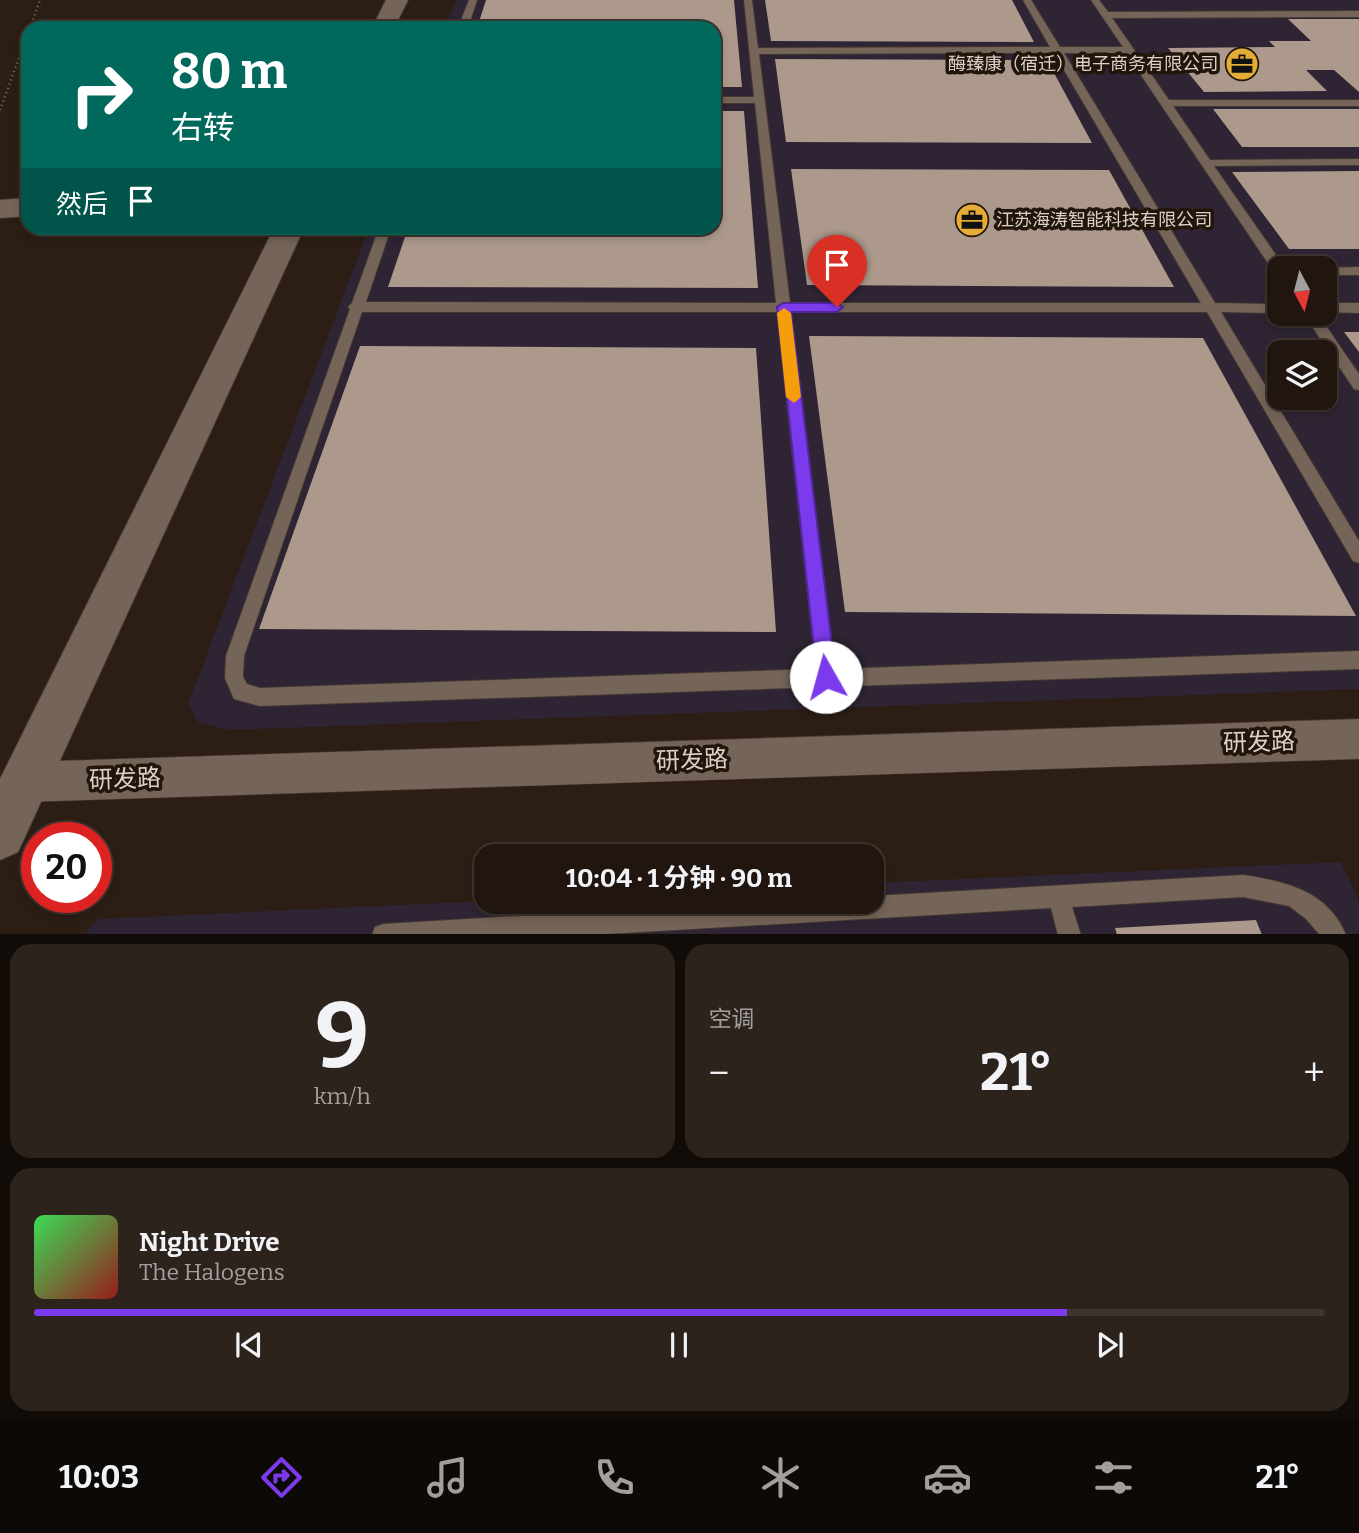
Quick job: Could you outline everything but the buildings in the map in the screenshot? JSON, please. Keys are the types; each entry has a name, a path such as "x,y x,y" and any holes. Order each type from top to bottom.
{"street":[{"path":"386,21 397,0"},
{"path":"0,209 21,208"},
{"path":"0,834 286,235"},
{"name":"研发路","path":"25,782 1359,738"}],"lane":[{"path":"465,21 472,0"},
{"path":"748,0 826,677"},
{"path":"1027,0 1359,556"},
{"path":"1095,0 1270,256"},
{"path":"1105,15 1359,14"},
{"path":"754,51 1129,50"},
{"path":"721,100 760,100"},
{"path":"1166,103 1359,103"},
{"path":"1207,163 1359,162"},
{"path":"382,235 235,656 234,678 241,692 260,697 1359,660"},
{"path":"1337,271 1359,271"},
{"path":"355,307 1267,308"},
{"path":"1337,308 1359,308"},
{"path":"1319,326 1359,385"},
{"path":"383,934 1242,886 1283,891 1312,905 1335,934"},
{"path":"1059,896 1070,934"}],"path":[{"path":"32,21 40,0"},
{"path":"0,110 21,52"}],"shaded area":[{"path":"456,0 1359,0 1359,689 225,730 198,722 188,704 366,235 721,235 721,21 448,21"},
{"path":"1341,862 1359,901 1359,934 85,934 98,919 474,902 474,914 884,914 884,882"}],"slow traffic":[{"path":"784,313 794,397"}],"place":[{"name":"酶臻康（宿迁）电子商务有限公司","path":"1242,64"},
{"name":"江苏海涛智能科技有限公司","path":"972,220"}],"route":[{"path":"826,677 783,307 837,307"}]}
